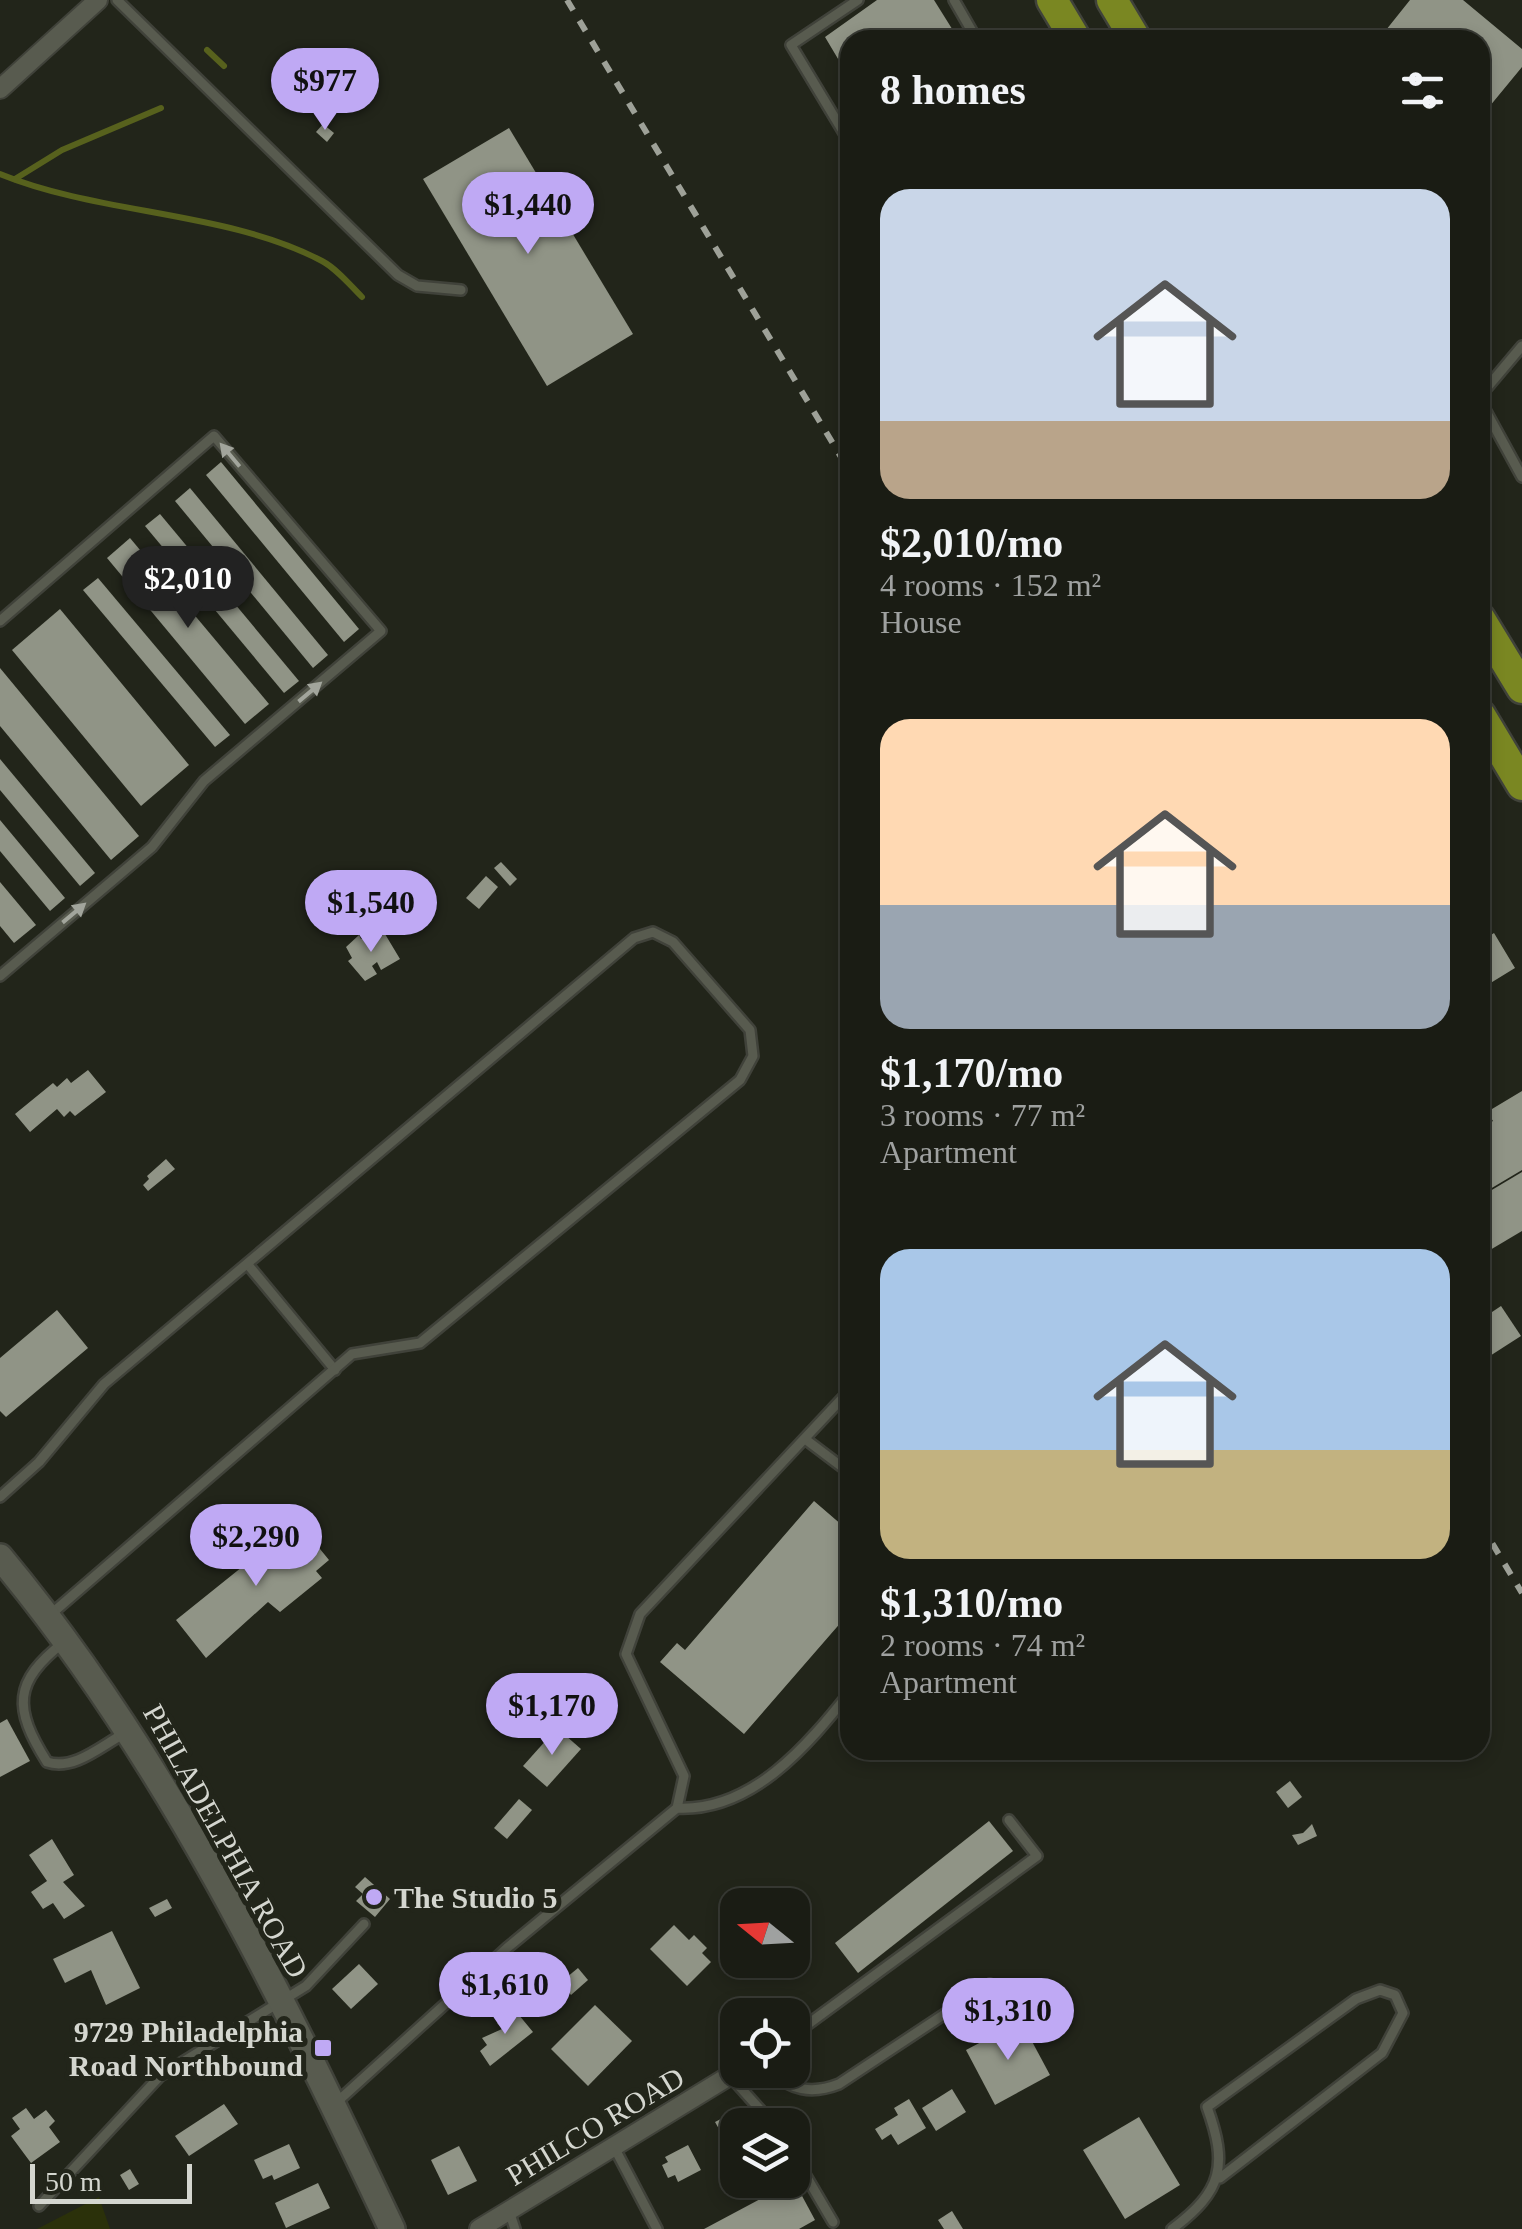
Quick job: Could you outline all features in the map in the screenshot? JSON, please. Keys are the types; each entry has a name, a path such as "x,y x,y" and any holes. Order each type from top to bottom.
{"highway":[{"path":"1052,0 1069,30"},
{"path":"1112,0 1130,30"},
{"path":"1490,633 1519,675"},
{"path":"1490,732 1522,785"}],"main road":[{"name":"PHILADELPHIA ROAD","path":"4,1568 48,1616 128,1731 278,2000 392,2229"}],"street":[{"path":"0,89 98,0"},
{"name":"PHILCO ROAD","path":"478,2229 512,2220 614,2146 720,2082"}],"lane":[{"path":"118,0 398,275 418,286 461,290"},
{"path":"840,126 791,45 858,0"},
{"path":"954,0 971,30"},
{"path":"1490,384 1522,346"},
{"path":"1490,419 1522,477"},
{"path":"0,621 214,436 381,632 204,782 152,847 0,976"},
{"path":"0,1497 39,1462 104,1384 250,1266 634,938 653,932 674,942 750,1030 753,1056 740,1080 420,1343 352,1354 48,1616"},
{"path":"250,1266 335,1370"},
{"path":"333,2105 507,1948 677,1808 684,1776 628,1666 628,1640 640,1614 840,1401"},
{"path":"806,1439 840,1465"},
{"path":"66,1640 38,1662 24,1692 22,1708 29,1733 47,1762 60,1766 75,1762 128,1731"},
{"path":"677,1808 698,1809 738,1794 774,1773 813,1737 840,1704"},
{"path":"810,2023 1036,1856 1009,1820"},
{"path":"39,2206 160,2076 306,1986 364,1924"},
{"path":"795,2088 818,2092 839,2084 990,1984"},
{"path":"1172,2229 1194,2212 1220,2178 1382,2053 1403,2013 1395,1995 1380,1990 1356,1999 1208,2107 1219,2140 1220,2178"},
{"path":"746,2088 761,2108"},
{"path":"614,2146 657,2229"},
{"path":"810,2184 832,2222"}],"green space":[{"path":"99,2197 110,2229 37,2229"}],"building":[{"path":"877,0 934,0 953,30 840,30 840,62 825,37"},
{"path":"1410,0 1463,0 1522,49 1522,67 1490,106 1490,30 1386,30"},
{"path":"323,124 334,133 327,142 316,132"},
{"path":"509,128 633,334 547,386 423,179"},
{"path":"221,462 359,629 344,642 206,475"},
{"path":"190,488 328,655 313,668 175,501"},
{"path":"160,514 299,681 284,693 145,526"},
{"path":"130,538 269,704 245,724 107,558"},
{"path":"98,578 230,735 215,747 83,590"},
{"path":"60,609 189,765 141,806 12,650"},
{"path":"0,668 139,836 111,860 0,726"},
{"path":"0,759 95,873 80,886 0,790"},
{"path":"0,820 65,898 50,911 0,851"},
{"path":"501,862 517,879 510,886 494,868"},
{"path":"486,876 498,887 479,909 466,898"},
{"path":"0,882 36,925 14,943 0,926"},
{"path":"1494,933 1515,968 1490,983 1490,936"},
{"path":"385,934 400,959 381,970 377,962 372,966 377,974 365,981 348,961 352,958 346,947 359,935 361,939 369,935 373,941"},
{"path":"88,1070 106,1092 75,1116 70,1111 64,1117 57,1109 30,1132 15,1114 53,1083 57,1087 67,1078 71,1083"},
{"path":"1522,1091 1522,1170 1490,1189 1493,1121 1490,1110"},
{"path":"166,1159 175,1169 148,1191 143,1185 149,1179 147,1176"},
{"path":"1522,1172 1522,1231 1490,1250 1490,1191"},
{"path":"1501,1306 1521,1336 1490,1356 1490,1313"},
{"path":"57,1310 88,1348 6,1417 0,1411 0,1358"},
{"path":"814,1501 840,1523 840,1624 744,1734 660,1662 677,1643 685,1650"},
{"path":"298,1522 329,1560 316,1571 322,1578 280,1612 268,1602 206,1658 176,1620"},
{"path":"504,1715 523,1730 516,1737 498,1722"},
{"path":"7,1719 30,1761 0,1777 0,1723"},
{"path":"557,1728 581,1749 547,1787 523,1766"},
{"path":"1290,1781 1302,1797 1288,1808 1276,1792"},
{"path":"519,1799 532,1810 507,1839 494,1828"},
{"path":"989,1821 1013,1851 858,1973 835,1943"},
{"path":"1312,1824 1317,1836 1298,1845 1292,1835 1303,1833"},
{"path":"52,1839 74,1875 63,1882 85,1906 64,1919 53,1903 43,1909 31,1892 47,1881 29,1855"},
{"name":"The Studio 5","path":"365,1877 390,1899 375,1917 356,1901 363,1894 355,1887"},
{"path":"167,1899 172,1908 155,1917 149,1908"},
{"path":"674,1925 689,1940 694,1935 707,1948 702,1953 711,1962 687,1986 650,1949"},
{"path":"112,1931 140,1988 106,2005 91,1970 65,1983 53,1959"},
{"path":"359,1964 378,1984 351,2009 332,1989"},
{"path":"578,1968 588,1980 571,1995 561,1982"},
{"path":"595,2005 632,2041 588,2086 551,2049"},
{"path":"514,2009 533,2032 490,2066 480,2051 487,2045 482,2038 502,2029 497,2023"},
{"path":"1047,2010 1059,2031 1043,2040 1030,2020"},
{"path":"1021,2021 1050,2075 995,2105 966,2050"},
{"path":"952,2089 966,2112 936,2131 922,2108"},
{"path":"909,2099 926,2128 898,2145 891,2134 882,2140 875,2129 898,2115 894,2108"},
{"path":"224,2104 238,2124 189,2156 175,2136"},
{"path":"26,2108 34,2119 46,2110 55,2121 49,2127 60,2142 31,2163 11,2136 20,2129 12,2118"},
{"path":"1139,2117 1180,2185 1125,2219 1083,2150"},
{"path":"289,2144 300,2168 274,2180 272,2175 263,2179 254,2160"},
{"path":"688,2145 701,2170 678,2182 675,2175 668,2178 662,2165 668,2162 665,2157"},
{"path":"459,2146 477,2181 448,2195 431,2160"},
{"path":"130,2169 139,2184 129,2190 120,2175"},
{"path":"318,2183 330,2208 286,2228 275,2203"},
{"path":"762,2198 803,2198 815,2220 799,2229 704,2229"},
{"path":"952,2211 963,2229 944,2229 938,2220"}],"waterway":[{"path":"207,50 224,66"},
{"path":"15,179 62,150 161,108"},
{"path":"0,174 79,198 205,222 285,245 328,264 362,297"}],"railway":[{"path":"567,0 840,455"},
{"path":"1490,1540 1522,1593"}],"place":[{"name":"The Studio 5","path":"374,1897"},
{"name":"9729 Philadelphia Road Northbound","path":"323,2048"}]}
